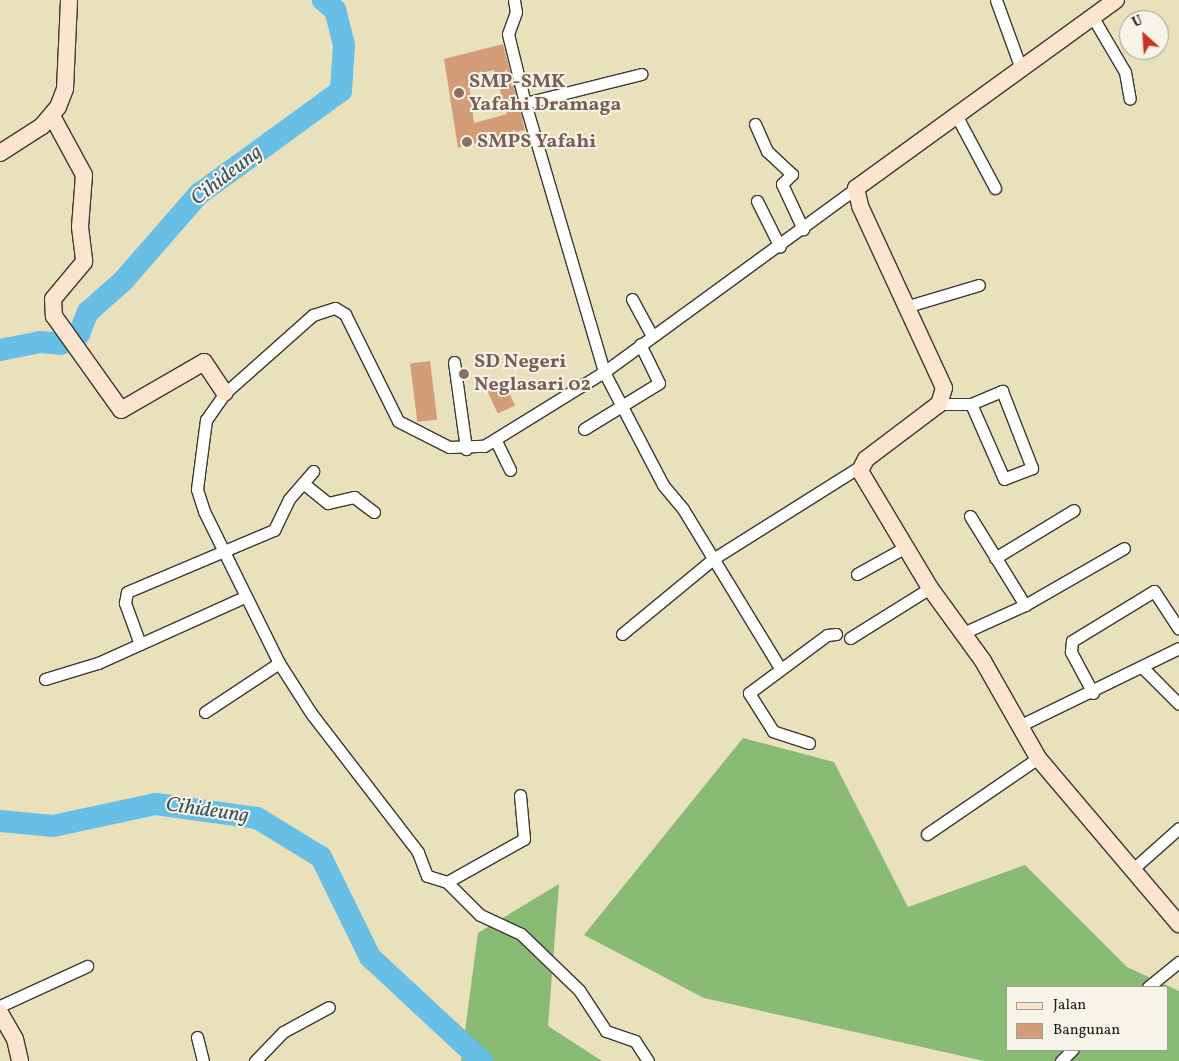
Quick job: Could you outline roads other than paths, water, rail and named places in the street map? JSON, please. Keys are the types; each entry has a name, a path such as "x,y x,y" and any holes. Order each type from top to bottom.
{"street":[{"path":"0,153 52,116 65,89 69,0"},
{"path":"514,0 516,12 508,34 525,103 604,372 663,485 780,668"},
{"path":"996,0 1020,66"},
{"path":"648,1061 635,1041 606,1031 579,990 521,934 480,915 447,882 427,876 418,852 311,713 279,663 244,597 197,489 206,420 225,393 313,315 336,308 344,314 398,421 437,443 466,449 496,441 604,372 640,344 780,247 955,113 1116,0"},
{"path":"1092,16 1125,72 1130,99"},
{"path":"525,103 641,74"},
{"path":"955,113 996,188"},
{"path":"52,116 84,175 80,226 84,262 53,299 54,316 84,361 121,410 204,362 225,393"},
{"path":"755,124 767,151 792,174 782,184 803,229"},
{"path":"856,188 905,307 942,382 939,404"},
{"path":"757,201 780,247"},
{"path":"905,307 979,285"},
{"path":"632,299 652,336"},
{"path":"584,429 661,381 640,344"},
{"path":"454,362 466,449"},
{"path":"622,634 712,559 862,466 939,404 971,404 1002,392 1032,468 1004,479 971,404"},
{"path":"496,441 510,470"},
{"path":"862,466 864,484 930,588 963,633 1038,758 1176,917"},
{"path":"140,644 125,603 127,592 222,550 274,530 303,483 313,471"},
{"path":"303,483 328,503 354,496 374,512"},
{"path":"995,558 1074,510"},
{"path":"970,516 1024,605"},
{"path":"858,574 904,548"},
{"path":"963,633 1024,605 1124,548"},
{"path":"850,638 930,588"},
{"path":"1093,694 1071,652 1072,641 1154,591 1179,629"},
{"path":"45,679 140,644 244,597"},
{"path":"809,743 773,731 748,696 780,668 829,634 836,634"},
{"path":"1019,726 1093,694 1179,648"},
{"path":"205,712 279,663"},
{"path":"1142,668 1179,704"},
{"path":"927,834 1038,758"},
{"path":"447,882 524,839 520,796"},
{"path":"1134,868 1179,828"},
{"path":"1149,986 1179,962"},
{"path":"0,1006 87,966"},
{"path":"255,1061 283,1032 329,1007"},
{"path":"0,1013 15,1039 20,1061"},
{"path":"197,1037 204,1061"},
{"path":"1061,1061 1071,1051"}],"waterway":[{"name":"Cihideung","path":"0,350 40,342 61,344 79,334 88,312 123,281 199,194 341,91 344,45 335,10 323,0"},
{"name":"Cihideung","path":"0,821 53,826 156,804 257,818 321,857 370,957 482,1061"}],"place":[{"name":"SMP-SMK Yafahi Dramaga","path":"459,93"},
{"name":"SMPS Yafahi","path":"467,142"},
{"name":"SD Negeri Neglasari 02","path":"464,374"}]}
